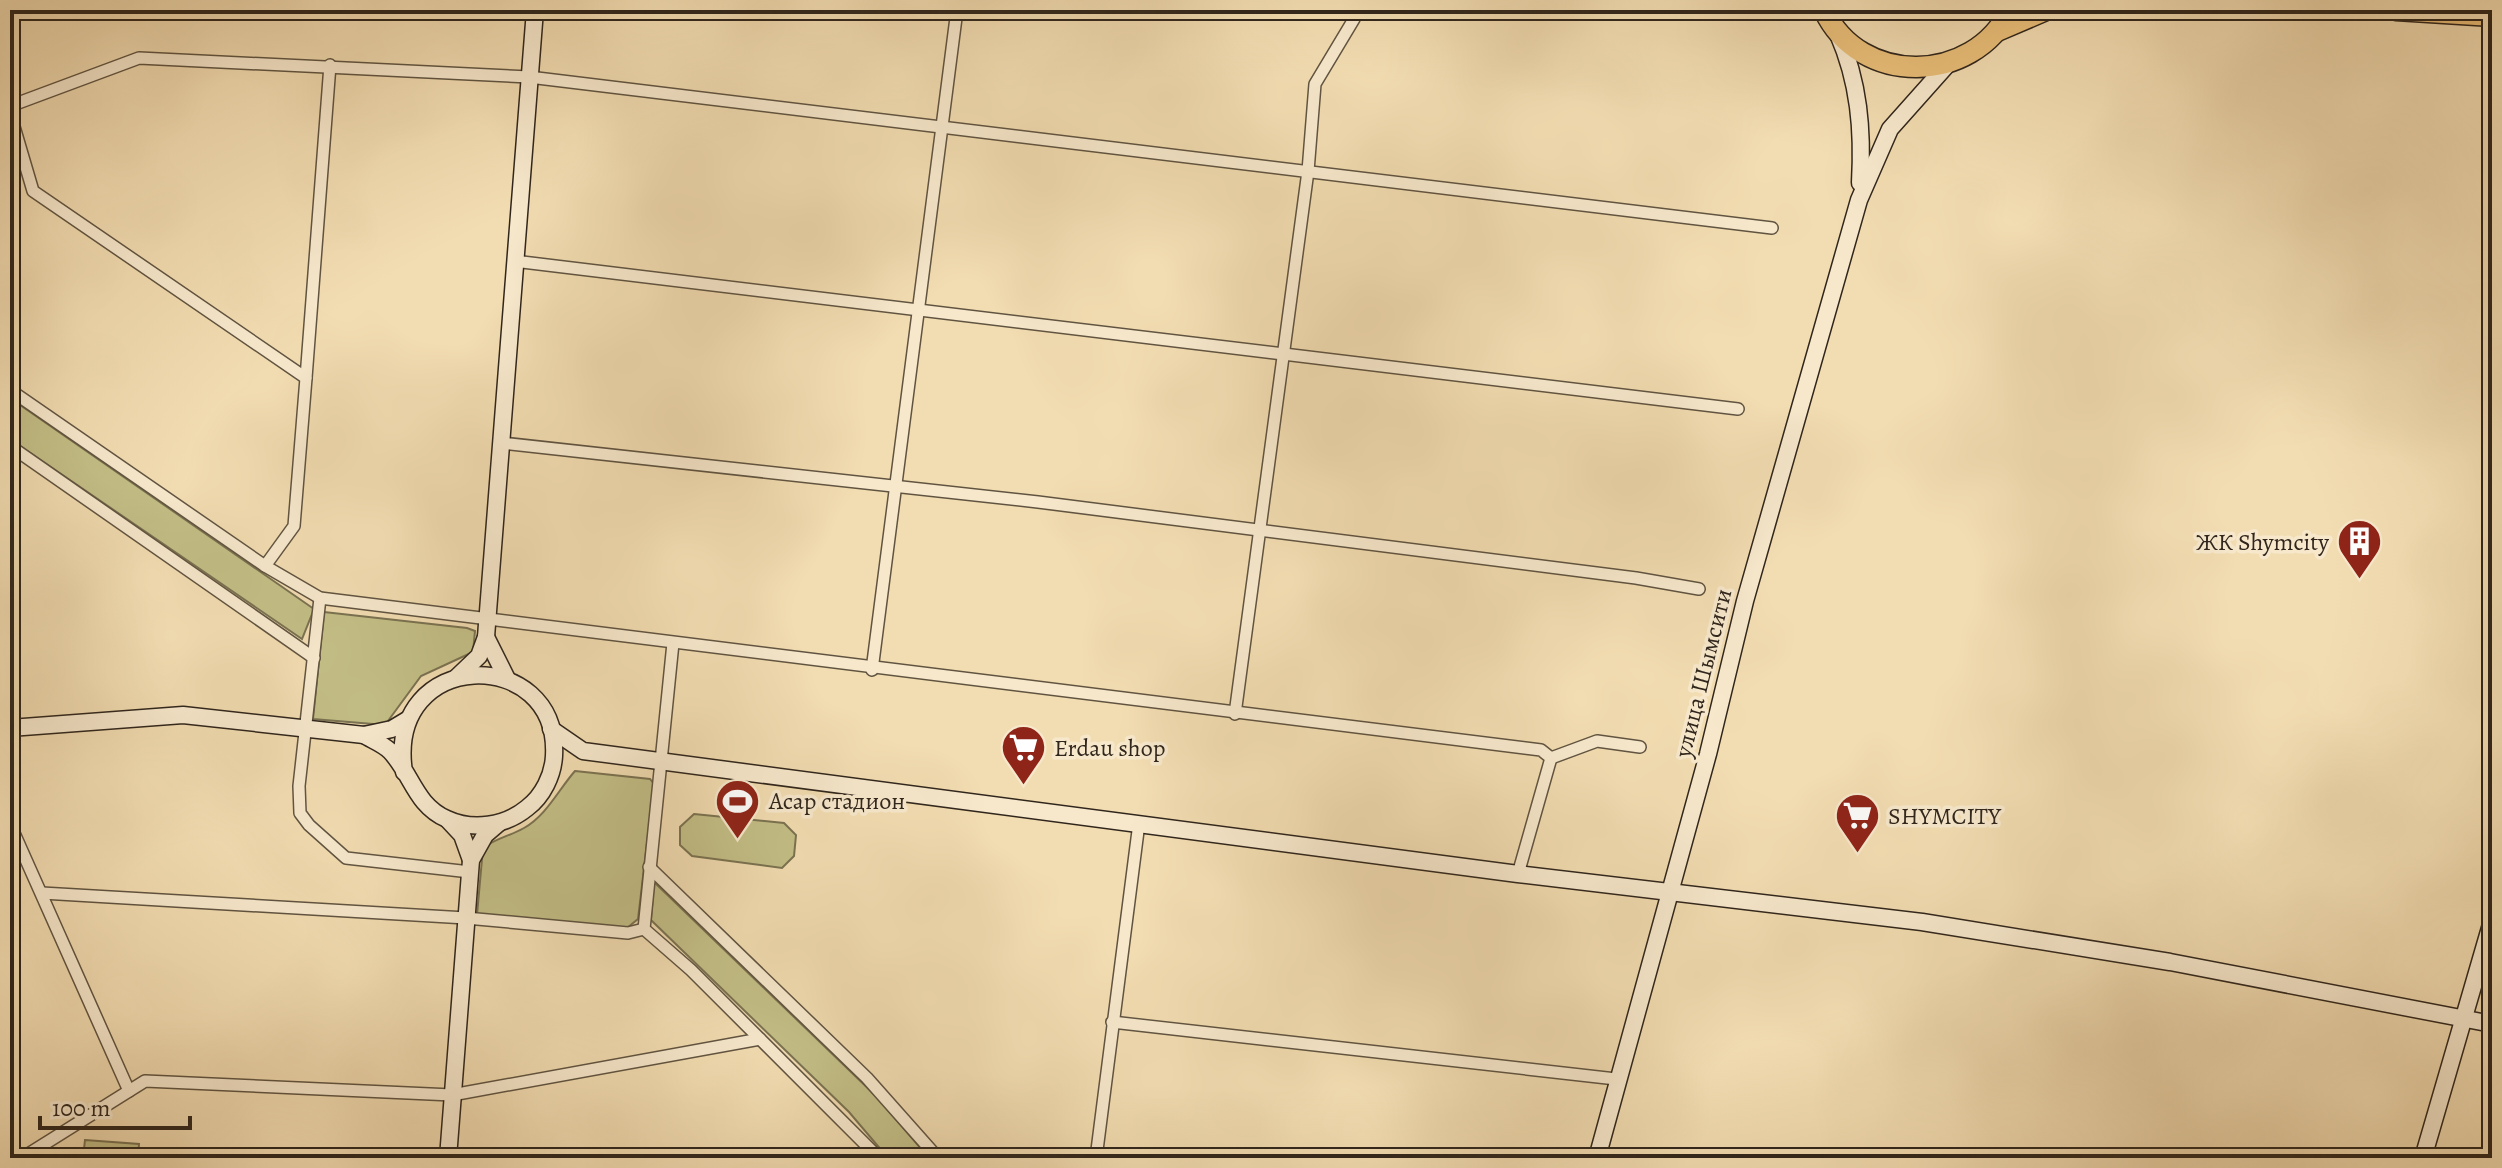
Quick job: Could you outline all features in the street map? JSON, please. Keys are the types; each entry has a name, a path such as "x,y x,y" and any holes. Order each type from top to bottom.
{"highway":[{"path":"1827,16 1859,51 1887,64 1917,69 1947,65 1974,51 1997,31 2010,10"},
{"path":"1997,31 2046,10"},
{"path":"2396,10 2492,16"}],"street":[{"path":"10,728 183,715 305,726 364,735 392,729 407,720 427,693 457,677 479,656 486,637 535,10"},
{"path":"872,670 957,10"},
{"path":"1235,714 1308,171 1315,84 1354,19 1356,10"},
{"name":"улица Шымсити","path":"1827,16 1854,71 1859,109 1859,200"},
{"path":"10,106 139,58 529,77 1772,228"},
{"path":"265,566 294,526 330,65"},
{"name":"улица Шымсити","path":"1597,1158 1667,892 1859,200 1890,129 1947,65"},
{"path":"10,113 33,191 306,378"},
{"path":"514,261 1738,409"},
{"path":"10,390 265,566 320,598 872,670 1541,750 1551,758"},
{"path":"502,443 897,486 1636,578 1699,589"},
{"path":"10,446 314,658"},
{"path":"320,598 305,726 300,813 346,858 470,866"},
{"path":"486,637 507,679"},
{"path":"644,929 673,643"},
{"path":"457,677 482,674 507,679 535,699 551,729 553,763 548,779"},
{"path":"404,772 402,745 407,720"},
{"path":"551,729 583,751 1518,874 1935,924 2170,962 2492,1024"},
{"path":"364,735 389,750 421,801 448,820 462,835 470,866 448,1158"},
{"path":"1551,758 1597,741 1640,747"},
{"path":"470,866 485,835 499,823 529,807 548,779 567,759 583,751"},
{"path":"1518,874 1551,758"},
{"path":"448,820 482,826 499,823"},
{"path":"1096,1158 1139,823"},
{"path":"10,824 129,1091"},
{"path":"649,867 867,1078 938,1158"},
{"path":"42,893 466,918 628,933 644,929"},
{"path":"2423,1158 2492,921"},
{"path":"644,929 879,1158"},
{"path":"1112,1022 1616,1079"},
{"path":"22,1158 145,1081 160,1079 452,1095 760,1039"}],"shaded area":[{"path":"10,398 314,609 302,639 10,439"},
{"path":"324,612 467,628 475,631 473,652 421,676 385,725 313,719"},
{"path":"575,771 650,779 654,784 638,919 627,928 477,915 483,848 532,823"},
{"name":"Асар стадион","path":"694,814 784,823 796,835 794,856 782,868 692,856 680,845 680,827"},
{"path":"654,882 877,1097 929,1158 888,1158 849,1112 651,920"},
{"path":"85,1140 139,1144 138,1158 83,1158"}],"place":[{"name":"ЖК Shymcity","path":"2360,581"},
{"name":"Erdau shop","path":"1023,787"},
{"name":"Асар стадион","path":"738,840"},
{"name":"SHYMCITY","path":"1857,855"}]}
